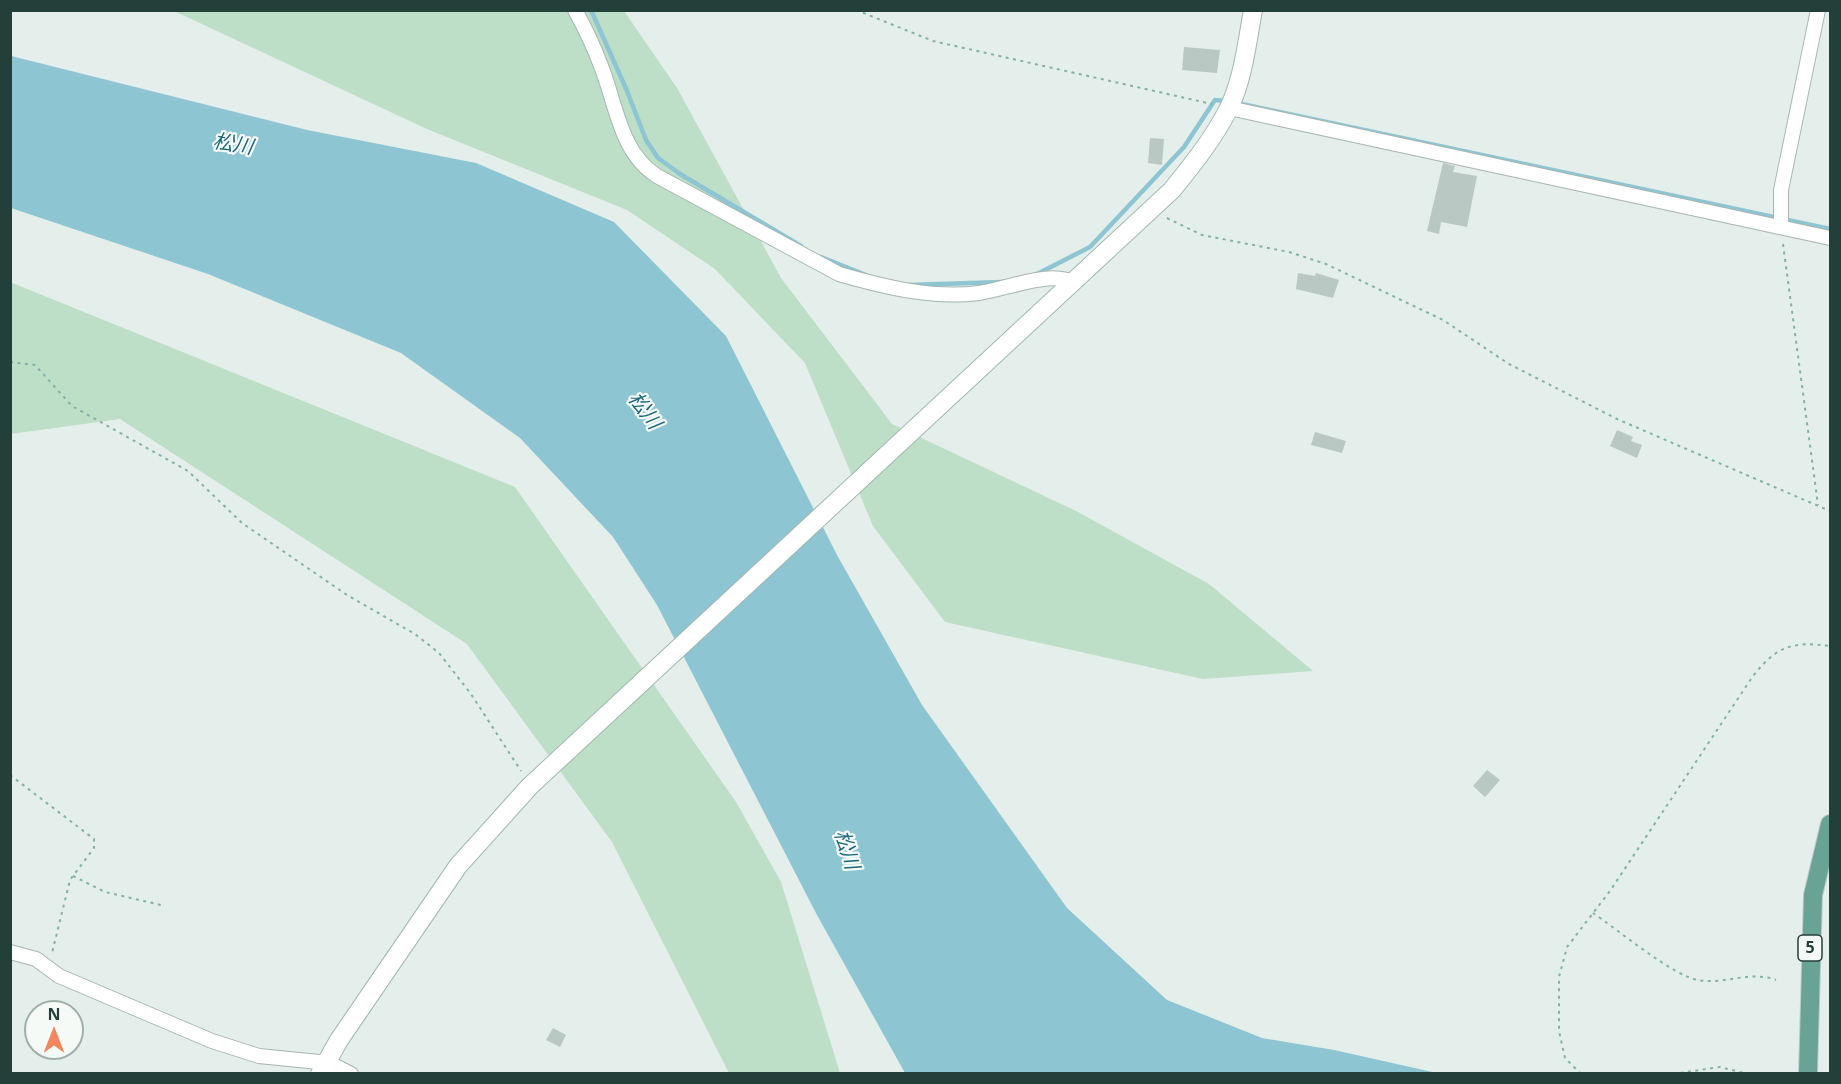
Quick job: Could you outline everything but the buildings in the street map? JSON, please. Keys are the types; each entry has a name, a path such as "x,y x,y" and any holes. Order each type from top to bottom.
{"main road":[{"name":"5","path":"1808,1074 1813,895 1830,824"}],"street":[{"path":"575,10 602,67 630,147 647,170 657,176 839,274 857,279 930,294 979,293 1045,278 1061,278 1073,282"},
{"path":"323,1068 424,913 458,866 530,786 1172,190 1210,142 1229,108 1242,67 1253,10"},
{"path":"1781,227 1781,190 1818,10"},
{"path":"1229,108 1830,238"},
{"path":"10,952 36,959 60,976 212,1041 259,1056 351,1074"}],"path":[{"path":"856,10 933,41 1229,108"},
{"path":"1153,208 1183,227 1202,235 1289,252 1326,264 1443,320 1509,364 1617,419 1830,511"},
{"path":"1781,227 1818,505"},
{"path":"10,362 35,365 44,372 53,387 72,406 188,471 242,523 347,595 428,643 453,667 530,786"},
{"path":"1581,1074 1565,1058 1559,1031 1559,977 1566,947 1593,913 1767,658 1787,646 1830,645"},
{"path":"10,775 94,839 94,848 73,876 47,967"},
{"path":"73,876 105,892 161,905"},
{"path":"1593,913 1687,978 1716,981 1748,976 1776,980"},
{"path":"1673,1074 1720,1067 1748,1074"}],"green space":[{"path":"174,11 624,11 677,88 781,278 892,424 1076,511 1209,584 1313,671 1203,679 945,622 873,526 805,363 715,269 627,210 427,129"},
{"path":"10,282 515,487 736,802 781,882 840,1073 729,1073 612,842 467,644 120,419 11,434"}],"water":[{"name":"松川","path":"11,56 307,130 476,163 614,222 726,336 837,555 922,705 1067,908 1167,1000 1262,1038 1334,1050 1437,1073 905,1073 817,915 657,605 613,537 520,438 401,353 208,274 11,208"}],"waterway":[{"path":"591,10 646,140 658,158 680,174 801,246"},
{"path":"1037,274 1090,247 1184,147 1215,100 1226,101"},
{"path":"1237,103 1830,229"},
{"path":"821,257 866,275"},
{"path":"909,285 1003,282"}]}
